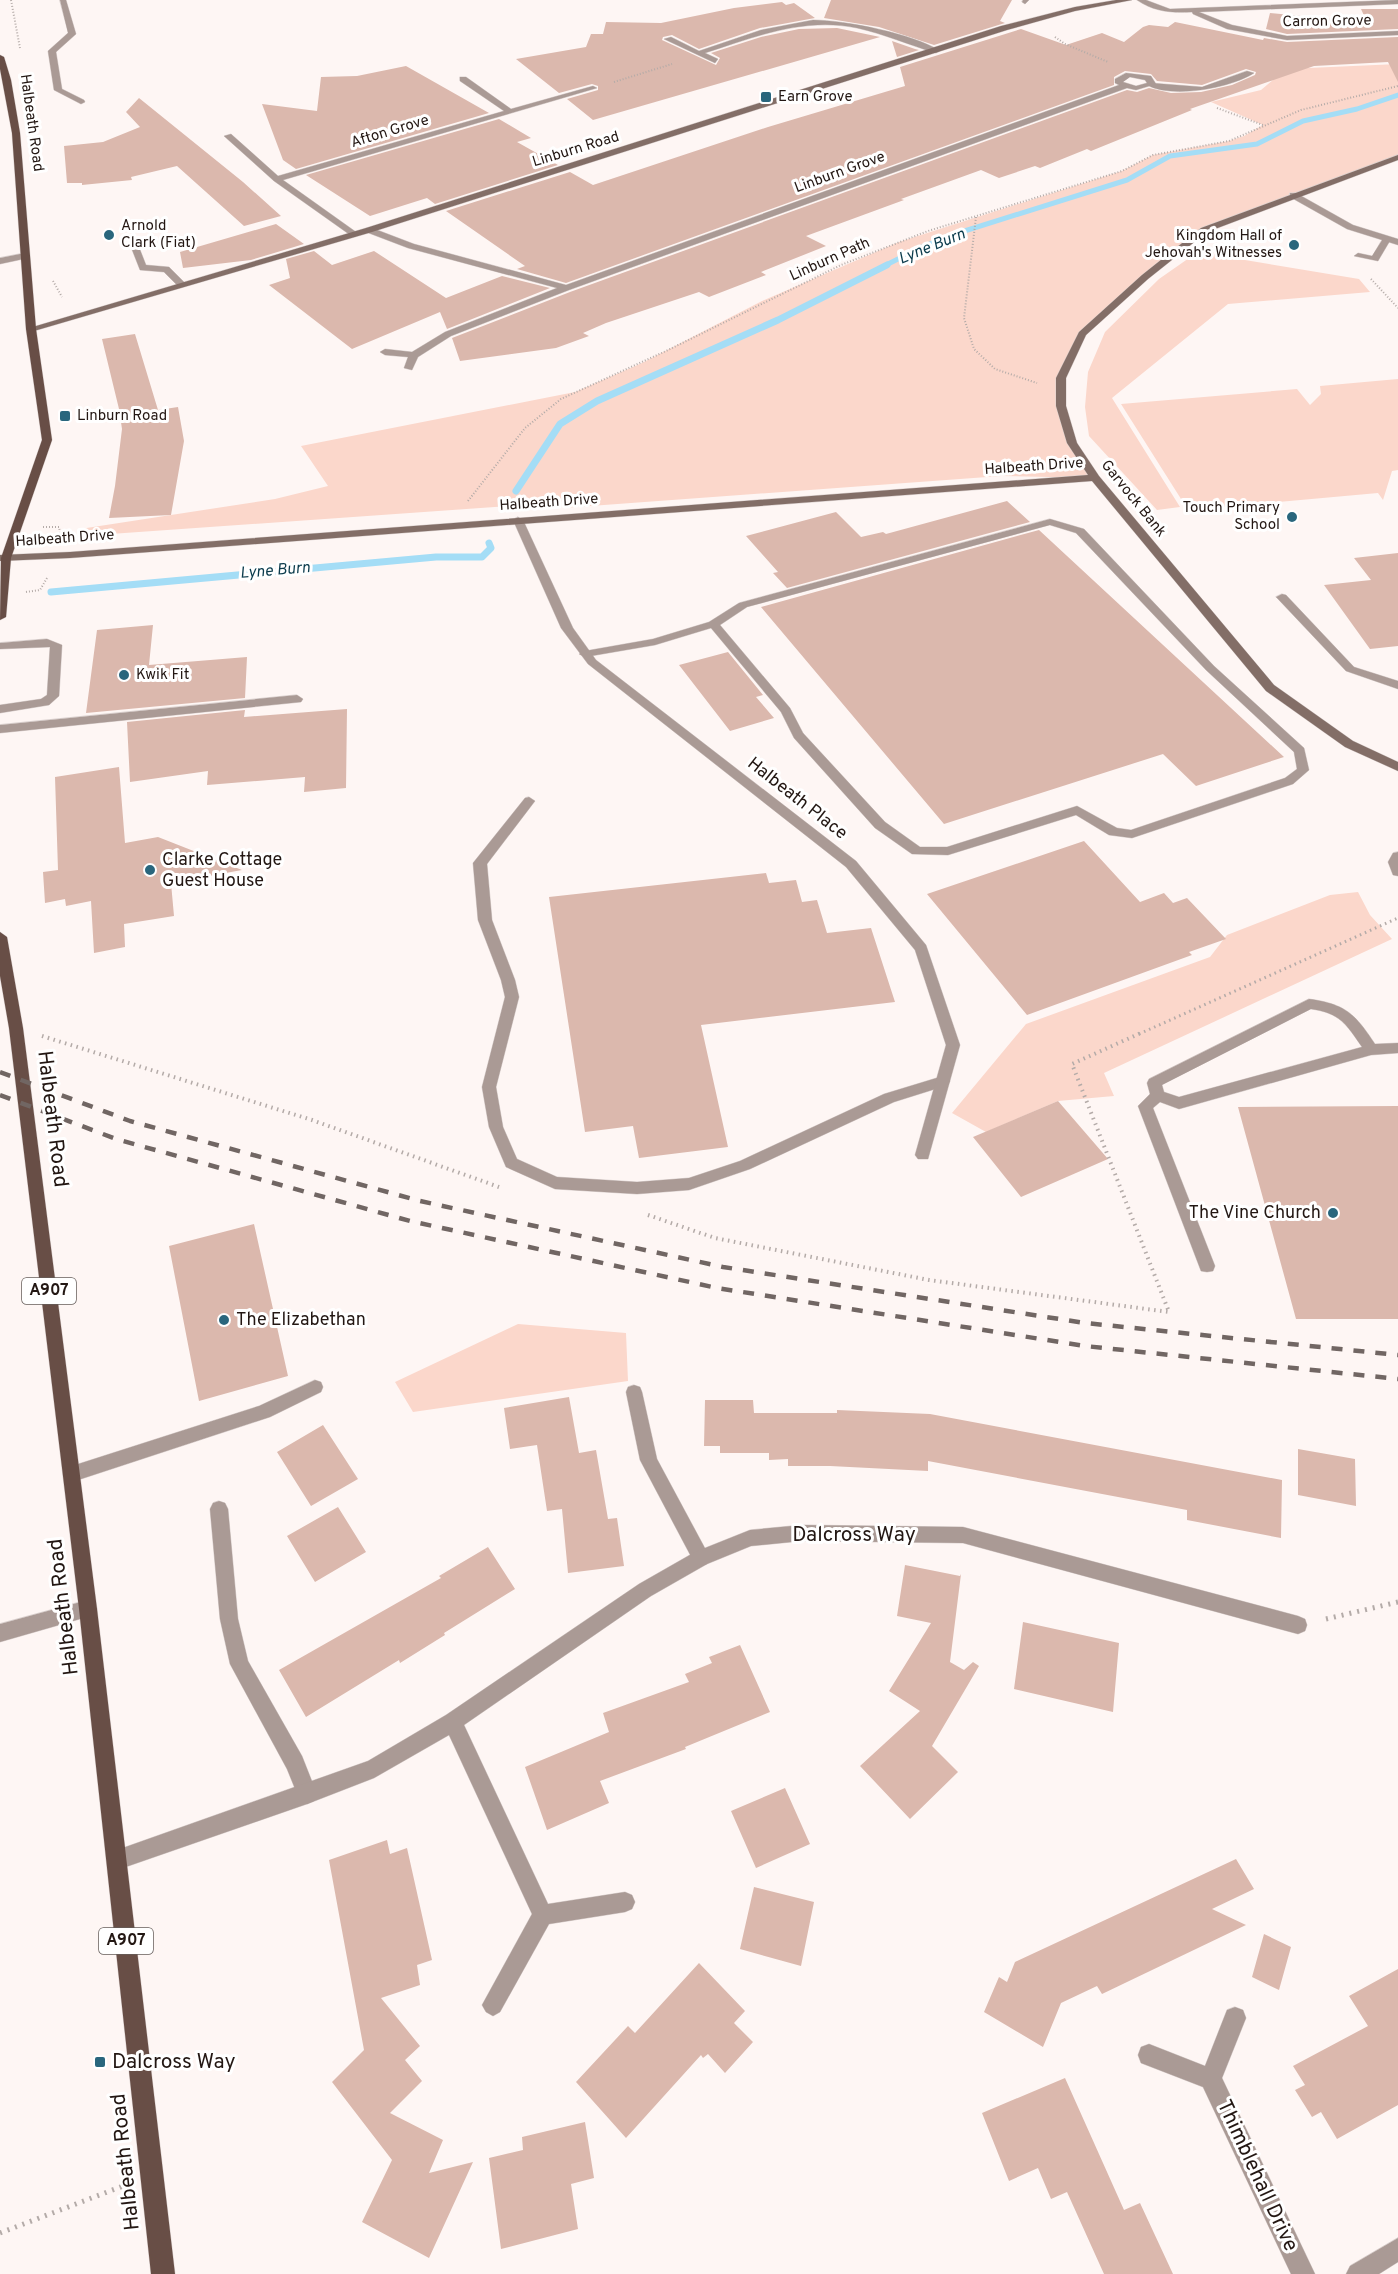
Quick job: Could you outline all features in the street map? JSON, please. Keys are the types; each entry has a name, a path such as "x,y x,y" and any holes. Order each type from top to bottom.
{"main road":[{"name":"Halbeath Road","path":"0,57 7,80 16,133 31,328 47,440 3,558 0,617"},
{"name":"Halbeath Road","path":"0,937 16,1028 72,1474 163,2274"}],"street":[{"path":"63,0 72,34 52,51 58,90 81,102"},
{"name":"Linburn Road","path":"31,328 369,230 1004,28 1075,9 1129,0"},
{"path":"1140,0 1157,9 1189,11 1283,5 1398,2"},
{"name":"Carron Grove","path":"1189,11 1230,27 1287,38 1398,33"},
{"path":"699,53 793,24 827,21 873,29 936,51"},
{"path":"668,39 715,61"},
{"path":"1151,85 1203,89 1250,73"},
{"name":"Linburn Grove","path":"414,355 448,334 566,288 1125,86 1141,88 1151,85 1152,82 1148,78 1129,75 1121,77 1118,81 1125,86"},
{"path":"463,79 509,111"},
{"name":"Afton Grove","path":"277,179 593,88"},
{"path":"228,136 277,179 353,234"},
{"name":"Garvock Bank","path":"1398,157 1204,230 1145,277 1082,334 1061,378 1061,406 1072,444 1095,478 1270,688 1349,744 1398,768"},
{"path":"1293,195 1350,227 1398,242"},
{"path":"369,230 411,246 566,288"},
{"path":"1358,256 1375,259 1387,239"},
{"path":"133,242 143,268 166,269 181,284"},
{"path":"0,261 25,256"},
{"path":"385,352 414,355 409,368"},
{"name":"Halbeath Drive","path":"3,558 1095,478"},
{"name":"Halbeath Place","path":"518,520 567,628 592,662 851,864 921,948 953,1044 923,1155"},
{"path":"585,654 655,642 713,624 743,605 1050,522 1080,531 1210,668 1300,751 1303,770 1289,780 1132,834 1114,832 1077,810 948,851 917,850 880,825 798,735 786,711 713,624"},
{"path":"1282,597 1350,669 1398,685"},
{"path":"0,646 47,642 56,645 53,696 45,702 0,709"},
{"path":"0,729 297,699"},
{"path":"528,801 480,863 484,920 508,980 512,997 489,1087 496,1127 511,1163 555,1183 637,1188 689,1184 745,1165 889,1098 943,1081"},
{"path":"1398,856 1395,862 1398,872"},
{"path":"1158,1096 1154,1083 1309,1004 1330,1006 1347,1014 1371,1050"},
{"path":"1158,1096 1179,1103 1371,1050 1398,1048"},
{"path":"1158,1096 1145,1106 1207,1266"},
{"path":"72,1474 264,1412 315,1388"},
{"path":"634,1392 649,1460 701,1558"},
{"path":"219,1509 229,1619 239,1664 295,1763 307,1794"},
{"name":"Dalcross Way","path":"117,1860 307,1794 374,1768 453,1722 645,1590 701,1558 750,1538 802,1533 963,1535 1298,1626"},
{"path":"0,1633 88,1609"},
{"path":"453,1722 543,1915"},
{"path":"543,1915 625,1902"},
{"path":"493,2005 543,1915"},
{"name":"Thimblehall Drive","path":"1211,2079 1235,2018"},
{"name":"Thimblehall Drive","path":"1149,2055 1211,2079 1303,2274"},
{"path":"1358,2274 1398,2249"}],"path":[{"path":"11,0 22,56"},
{"path":"1052,35 1065,44 1115,65"},
{"name":"Linburn Path","path":"467,502 525,427 548,408 575,392 642,363 783,292 900,242 1122,171 1153,155 1229,141 1301,110 1398,86"},
{"path":"976,218 972,236 964,318 974,349 994,369 1061,391"},
{"path":"52,271 60,296 68,300"},
{"path":"1379,277 1370,278 1398,308"},
{"path":"648,1214 716,1238 929,1280 1169,1312 1072,1064 1398,918"},
{"path":"16,1028 312,1120 507,1188"},
{"path":"1298,1626 1398,1602"},
{"path":"0,2233 152,2175"}],"shaded area":[{"path":"1398,64 1398,157 1204,230 1082,334 1061,378 1072,443 1095,478 1001,476 563,508 575,500 559,502 550,508 506,510 509,506 82,536 80,529 275,499 328,486 301,446 575,392 642,363 762,301 899,242 1122,171 1153,155 1229,141 1244,136 1263,125 1211,102 1261,90 1286,69"},
{"path":"1202,249 1227,257 1359,279 1370,292 1228,304 1112,398 1180,507 1157,510 1089,436 1085,407 1088,372 1105,332 1159,279"},
{"path":"1398,379 1398,470 1392,471 1383,500 1378,493 1188,510 1121,404 1297,389 1310,405 1321,394 1320,386"},
{"path":"1358,892 1370,915 1392,939 1104,1073 1114,1096 1058,1101 986,1132 952,1113 1026,1024 1210,957 1227,935 1330,895"},
{"path":"518,1324 626,1333 628,1381 413,1412 395,1382"}],"building":[{"path":"831,0 1012,0 1000,21 1005,23 934,45 879,27 824,18"},
{"path":"782,2 786,5 794,3 815,18 760,28 699,49 672,35 663,37 662,40 716,65 720,58 711,53 761,37 799,29 837,28 880,37 593,120 567,99 598,90 598,86 592,84 559,93 516,59 586,47 591,34 603,34 606,22 661,23 734,8"},
{"path":"1361,9 1398,9 1398,29 1287,34 1266,29 1270,13 1367,22"},
{"path":"1175,22 1263,40 1264,38 1287,42 1398,37 1398,82 1388,62 1314,66 1190,109 1192,110 1091,151 1087,149 1040,168 1035,166 999,178 981,170 901,199 904,200 806,236 826,246 761,272 766,275 709,297 699,292 606,323 583,333 589,336 556,348 460,361 452,338 570,292 1127,90 1137,92 1149,88 1171,93 1201,92 1232,85 1255,75 1256,72 1246,69 1202,85 1157,81 1151,74 1125,71 1114,77 1114,85 566,283 517,269 525,266 446,211 570,172 593,185 768,127 905,86 900,67 1021,29 1066,45 1102,33 1124,42 1143,27 1149,25 1168,27"},
{"path":"892,41 915,49 919,50 897,57"},
{"path":"406,66 489,113 296,169 283,160 262,104 317,111 321,77 357,76"},
{"path":"139,98 243,182 281,216 244,226 177,166 131,177 132,180 82,185 82,183 67,183 64,146 103,142 140,127 126,112"},
{"path":"499,119 531,138 517,142 558,165 435,204 427,198 370,216 306,175"},
{"path":"276,224 304,244 251,260 183,268 180,252"},
{"path":"314,251 332,265 374,251 446,298 502,276 550,288 447,329 440,312 352,349 269,285 290,278 286,259"},
{"path":"135,334 158,410 178,407 184,441 171,515 109,518 122,429 102,339"},
{"path":"1007,501 1030,522 787,588 773,573 778,572 746,536 836,512 861,537 883,532 886,534"},
{"path":"1039,530 1284,757 1196,786 1163,754 944,824 761,607"},
{"path":"1398,553 1398,646 1370,649 1324,585 1371,580 1354,558"},
{"path":"153,625 149,665 247,657 245,698 86,713 97,630"},
{"path":"728,652 763,695 756,697 774,718 730,731 679,665"},
{"path":"347,709 346,788 304,792 305,777 207,785 208,771 130,782 127,722 245,710 244,717"},
{"path":"119,767 125,843 158,837 242,870 171,883 174,916 124,924 125,947 94,953 91,901 66,906 65,899 45,903 43,872 58,870 55,777"},
{"path":"1084,841 1140,902 1164,893 1173,903 1187,898 1226,939 1189,952 1192,955 1027,1015 927,894"},
{"path":"766,873 769,883 796,880 802,902 817,900 827,933 871,928 895,1002 701,1025 728,1147 639,1158 633,1126 585,1132 549,897"},
{"path":"1058,1101 1108,1159 1021,1197 973,1137"},
{"name":"The Vine Church","path":"1398,1106 1398,1319 1296,1319 1238,1107"},
{"name":"The Elizabethan","path":"254,1224 288,1376 199,1401 169,1246"},
{"path":"569,1397 579,1453 596,1450 608,1519 617,1518 624,1566 568,1573 562,1509 547,1511 537,1445 510,1449 504,1408"},
{"path":"705,1400 753,1400 754,1413 837,1413 837,1410 930,1414 1282,1480 1281,1538 1187,1520 1187,1510 928,1461 928,1471 788,1466 788,1459 769,1460 769,1453 720,1453 720,1446 704,1446"},
{"path":"323,1425 358,1479 311,1506 277,1452"},
{"path":"1298,1449 1355,1459 1356,1506 1298,1495"},
{"path":"338,1507 366,1552 315,1582 287,1536"},
{"path":"488,1547 515,1589 400,1663 399,1660 306,1717 279,1670 441,1578 439,1576"},
{"path":"905,1565 960,1576 961,1574 950,1662 964,1670 973,1662 979,1666 932,1746 958,1772 910,1819 860,1766 920,1711 889,1691 931,1623 897,1616"},
{"path":"1023,1622 1119,1643 1113,1712 1014,1689"},
{"path":"740,1645 770,1712 685,1747 686,1749 600,1781 609,1803 547,1830 525,1767 609,1732 603,1713 689,1682 685,1674 712,1663 709,1657"},
{"path":"785,1788 810,1844 756,1868 731,1811"},
{"path":"387,1840 390,1854 407,1848 432,1960 417,1965 420,1985 381,1998 420,2046 405,2060 422,2081 390,2113 443,2140 429,2173 473,2162 429,2258 362,2222 392,2160 332,2082 364,2050 329,1860"},
{"path":"1236,1859 1254,1889 1212,1909 1246,1925 1102,1994 1097,1986 1061,2003 1043,2047 984,2012 999,1977 1007,1982 1015,1962"},
{"path":"754,1887 814,1902 801,1966 740,1949"},
{"path":"1264,1934 1291,1947 1279,1990 1252,1977"},
{"path":"699,1963 745,2011 734,2023 753,2042 725,2073 708,2054 703,2058 701,2055 626,2138 576,2082 628,2026 635,2033"},
{"path":"1398,1969 1398,2105 1337,2139 1321,2112 1312,2117 1295,2090 1305,2085 1293,2066 1368,2026 1349,1996"},
{"path":"1065,2078 1124,2210 1140,2203 1173,2274 1104,2274 1067,2192 1051,2199 1038,2168 1009,2181 982,2113"},
{"path":"585,2122 594,2178 571,2184 578,2229 501,2249 489,2158 523,2150 522,2137"}],"waterway":[{"name":"Lyne Burn","path":"884,266 955,234 1127,180 1170,156 1257,144 1303,121 1357,109 1398,95"},
{"name":"Lyne Burn","path":"516,491 560,424 597,401 778,320 887,265"},
{"name":"Lyne Burn","path":"51,592 436,557 482,557 491,548 489,543"}],"railway":[{"path":"0,1072 130,1121 420,1201 723,1267 1085,1323 1398,1355"},
{"path":"0,1095 116,1139 410,1221 717,1288 1085,1346 1398,1379"}],"place":[{"name":"Earn Grove","path":"766,97"},
{"name":"Arnold Clark (Fiat)","path":"109,235"},
{"name":"Kingdom Hall of Jehovah's Witnesses","path":"1294,245"},
{"name":"Linburn Road","path":"65,416"},
{"name":"Touch Primary School","path":"1292,517"},
{"name":"Kwik Fit","path":"124,675"},
{"name":"Clarke Cottage Guest House","path":"150,870"},
{"name":"The Vine Church","path":"1333,1213"},
{"name":"The Elizabethan","path":"224,1320"},
{"name":"Dalcross Way","path":"100,2062"}]}
